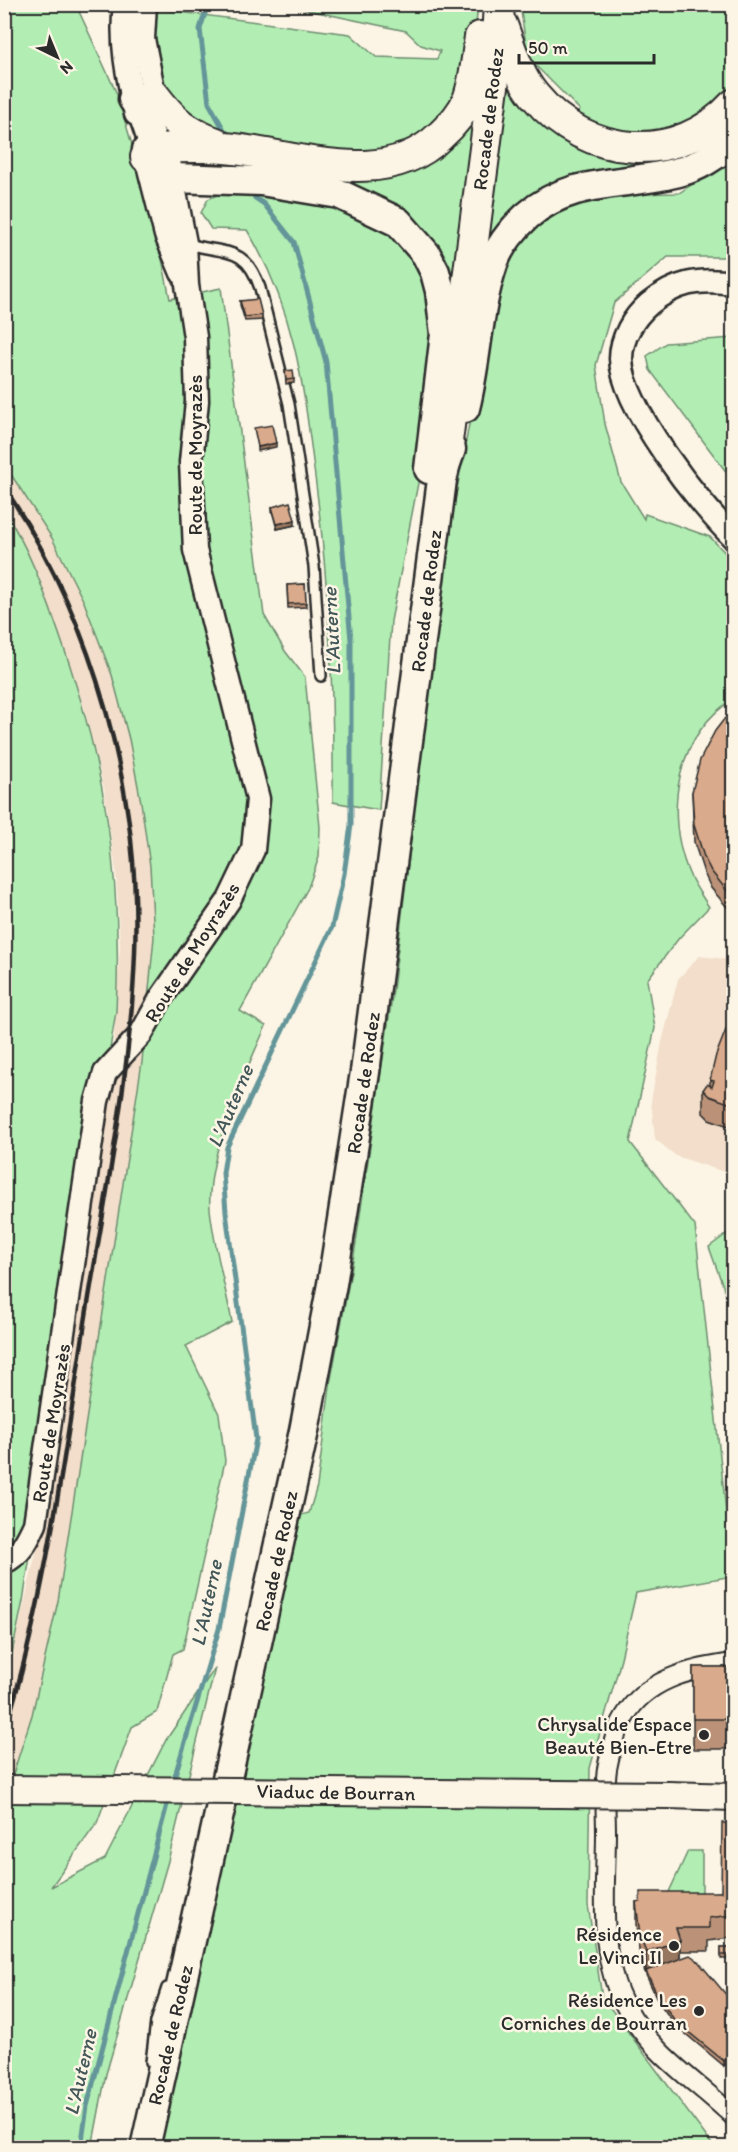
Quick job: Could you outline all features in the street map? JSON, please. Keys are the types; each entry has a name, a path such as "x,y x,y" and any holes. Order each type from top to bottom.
{"highway":[{"path":"143,96 194,135 225,146 303,160 364,167 397,163 417,154 455,122 468,100 477,60 494,8"},
{"path":"494,8 519,70 535,96 563,123 594,139 632,147 669,145 696,136 723,116 734,104"},
{"name":"Rocade de Rodez","path":"443,472 495,72 494,8"},
{"path":"156,152 225,146"}],"main road":[{"path":"143,96 143,114 162,168 174,178 261,181 339,194 398,222 426,254 435,272 440,291 445,334 409,619 421,640"},
{"path":"443,472 466,405 481,313 493,263 516,226 556,195 593,184 682,171 710,158 734,142"},
{"name":"Rocade de Rodez","path":"145,2148 302,1443 332,1284 365,1072 443,472"},
{"name":"Viaduc de Bourran","path":"4,1789 734,1797"}],"street":[{"path":"124,4 124,53 143,96"},
{"path":"143,96 145,4"},
{"name":"Route de Moyrazès","path":"156,152 166,236 187,285"},
{"name":"Route de Moyrazès","path":"4,1562 14,1558 35,1524 97,1101 105,1073 141,1034 161,998 229,900 253,850 258,800 195,550 191,462 196,380 195,337 187,285 185,243 174,178"},
{"path":"734,283 715,280 676,285 661,294 640,312 626,333 621,359 626,390 648,429 734,538"},
{"path":"734,1664 685,1672 667,1680 646,1693 630,1708 616,1731 607,1771 606,1920 609,1957 619,1992 637,2025 649,2043 667,2062 734,2117"}],"lane":[{"path":"185,243 234,252 245,259 255,272 289,404 314,566 321,676"},
{"path":"155,2101 151,2058 156,2022 172,1973 196,1920"}],"shaded area":[{"path":"5,465 52,538 84,602 112,675 129,739 141,802 150,866 154,937 142,1062 58,1601 32,1715 5,1802 5,1686 42,1527 111,1084 120,945 116,871 104,788 84,707 40,579 5,512"},
{"path":"699,956 733,960 733,1175 676,1156 655,1139 651,1101 662,1042 678,979"}],"green space":[{"path":"4,5 76,5 117,94 154,219 170,299 221,288 264,615 285,651 305,677 320,827 319,857 308,888 240,1011 266,1026 228,1116 210,1188 212,1223 232,1322 186,1346 219,1414 225,1461 183,1649 173,1654 157,1712 132,1727 97,1823 51,1887 105,1859 166,1740 215,1668 168,1861 106,2074 92,2148 5,2147 4,1802 32,1715 58,1601 142,1062 154,937 150,866 141,802 129,739 112,675 84,602 52,538 5,465"},
{"path":"284,5 478,5 476,24 459,97 406,149 367,154 213,133 182,123 168,93 156,56 156,9 350,34 376,57 437,59 440,51 421,45 406,31"},
{"path":"520,5 733,5 733,86 725,98 690,127 630,136 572,119 580,110 528,58"},
{"path":"508,67 587,144 733,117 733,133 712,151 596,176 482,261"},
{"path":"475,109 454,293 422,236 225,168 178,160 179,151 366,176"},
{"path":"733,157 733,257 668,257 614,303 596,365 605,424 621,482 644,519 645,514 710,537 733,561 733,699 714,715 699,733 687,754 680,776 677,800 677,824 681,848 690,876 709,907 679,938 647,980 655,1028 630,1142 695,1226 733,1576 636,1593 619,1667 590,1768 588,1905 602,1997 714,2147 159,2148 301,1515 309,1513 317,1486 331,1379 355,1249 393,990 445,554 470,419 507,262 533,226 554,213 578,204 627,194 679,193"},
{"path":"226,191 332,206 374,222 404,244 418,261 435,325 421,468 391,621 379,810 333,802 333,718 327,594 310,437 300,375 286,317 276,288 247,230 211,229 201,213 208,199"},
{"path":"734,338 733,481 650,370 647,356 666,343"},
{"path":"5,512 28,554 52,613 87,723 107,816 113,864 117,960 116,1011 23,1601 5,1686"},
{"path":"729,1232 734,1234 733,1314 709,1247"},
{"path":"688,1851 702,1851 702,1895 668,1894"}],"building":[{"path":"258,299 262,315 245,317 240,301"},
{"path":"293,370 294,379 286,380 285,371"},
{"path":"272,425 276,443 258,447 254,428"},
{"path":"290,502 295,520 277,524 272,507"},
{"path":"305,584 306,603 288,604 287,585"},
{"path":"734,712 734,895 732,897 711,871 704,857 694,825 692,792 700,760 715,731 725,718"},
{"path":"728,1025 734,1027 734,1105 709,1096 703,1090 707,1084 712,1087 714,1081 710,1080 716,1055"},
{"path":"693,1667 734,1667 734,1719 693,1719"},
{"path":"722,1823 734,1823 734,1918 731,1918 731,1915 709,1918 709,1928 676,1928 680,1940 646,1952 640,1935 636,1902 640,1901 640,1892 721,1892"},
{"path":"721,1947 734,1947 734,1955 721,1955"},
{"name":"Résidence Les Corniches de Bourran","path":"690,1955 697,1960 734,2004 734,2052 724,2061 675,2021 658,1996 646,1971"}],"waterway":[{"name":"L'Auterne","path":"208,4 200,29 209,103 228,137"},
{"name":"L'Auterne","path":"173,1782 219,1629 256,1439 226,1212 223,1173 227,1147 332,927 344,874 351,825 351,640 326,362 294,242 264,204 255,198"},
{"name":"L'Auterne","path":"81,2148 87,2106 169,1797"}],"railway":[{"path":"4,487 36,539 63,593 87,650 106,709 120,769 130,830 135,891 133,998 123,1089 109,1180 53,1527 19,1683 4,1734"}],"place":[{"name":"Chrysalide Espace Beauté Bien-Etre","path":"704,1735"},
{"name":"Résidence Le Vinci II","path":"674,1946"},
{"name":"Résidence Les Corniches de Bourran","path":"699,2011"}]}
